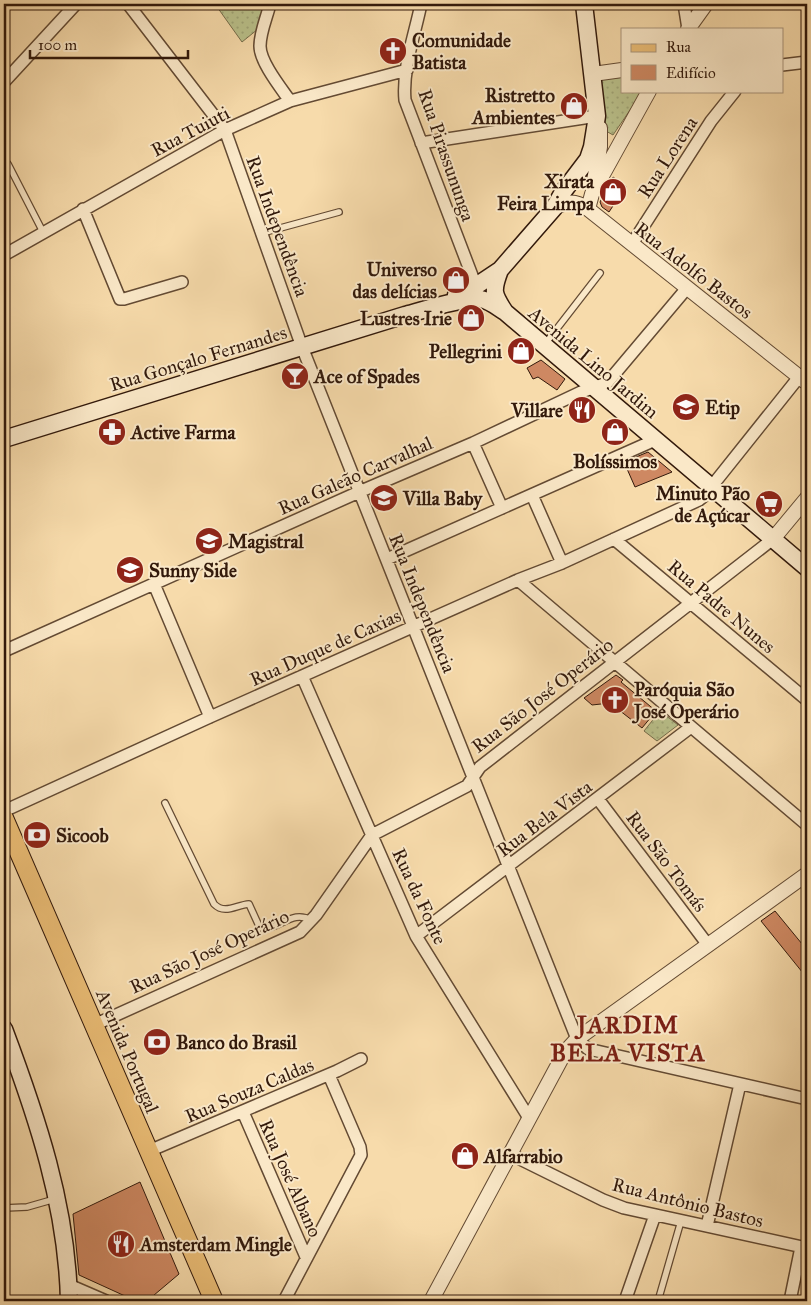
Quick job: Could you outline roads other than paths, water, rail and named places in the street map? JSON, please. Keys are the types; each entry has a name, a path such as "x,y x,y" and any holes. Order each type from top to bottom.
{"main road":[{"name":"Rua Gonçalo Fernandes","path":"405,315 476,286 500,270 554,208 563,192 588,159 597,116 584,4"},
{"name":"Avenida Lino Jardim","path":"500,270 494,292 505,312 807,568"},
{"name":"Rua Gonçalo Fernandes","path":"4,439 405,315 474,298 487,301 505,312"},
{"name":"Avenida Portugal","path":"4,818 214,1301"},
{"path":"4,1029 38,1123 57,1199 64,1240 69,1293"}],"street":[{"path":"4,82 76,4"},
{"name":"Rua Independência","path":"128,4 225,130 302,347 577,1040"},
{"path":"270,4 261,40 261,52 265,62 290,101"},
{"name":"Rua Pirassununga","path":"421,4 407,70 404,91 405,100 476,286"},
{"path":"684,4 688,28"},
{"path":"689,28 706,4"},
{"path":"784,65 807,62"},
{"name":"Rua Tuiuti","path":"4,255 225,130 290,101 407,70"},
{"path":"593,74 621,70"},
{"path":"592,194 648,92"},
{"name":"Rua Lorena","path":"632,244 711,121 734,92"},
{"path":"421,143 597,116 600,128 600,147 588,209"},
{"name":"Rua Adolfo Bastos","path":"554,208 564,203 572,202 588,209 803,380"},
{"path":"83,209 120,299 182,282"},
{"name":"Rua Galeão Carvalhal","path":"4,651 607,383 687,288"},
{"name":"Rua Duque de Caxias","path":"4,811 210,717 518,580 562,563 699,500 803,380"},
{"path":"386,559 655,440"},
{"path":"473,442 502,508"},
{"path":"532,495 562,563"},
{"name":"Rua São José Operário","path":"94,1024 300,932 312,920 372,835 467,786 480,767 773,539 807,498"},
{"name":"Rua Padre Nunes","path":"614,539 807,700"},
{"path":"518,580 807,825"},
{"path":"154,584 210,717"},
{"name":"Rua da Fonte","path":"302,676 416,936 529,1118"},
{"name":"Rua Bela Vista","path":"416,936 598,799 691,726"},
{"name":"Rua São Tomás","path":"598,799 708,945"},
{"path":"431,1301 565,1052 577,1040 807,874"},
{"path":"577,1040 588,1049 807,1099"},
{"name":"Rua Souza Caldas","path":"149,1151 362,1059"},
{"path":"284,1301 361,1155 360,1148 329,1074"},
{"path":"708,1226 740,1084"},
{"name":"Rua José Albano","path":"243,1112 306,1257"},
{"name":"Rua Antônio Bastos","path":"510,1154 613,1204 804,1248"},
{"path":"625,1301 655,1215"},
{"path":"790,1301 804,1248"},
{"path":"69,1293 106,1301"}],"lane":[{"path":"4,163 8,164 43,232"},
{"path":"262,234 339,212"},
{"path":"544,345 600,273"},
{"path":"165,803 217,907 230,910 249,904 259,926 263,929 296,916 304,916 312,920"},
{"path":"4,1208 27,1207 57,1199"},
{"path":"658,1301 681,1220"}],"place":[{"name":"Comunidade Batista","path":"393,51"},
{"name":"Ristretto Ambientes","path":"574,106"},
{"name":"Xirata Feira Limpa","path":"613,192"},
{"name":"Universo das delícias","path":"456,280"},
{"name":"Lustres Irie","path":"471,318"},
{"name":"Pellegrini","path":"521,351"},
{"name":"Ace of Spades","path":"295,376"},
{"name":"Etip","path":"686,407"},
{"name":"Villare","path":"582,410"},
{"name":"Active Farma","path":"112,432"},
{"name":"Bolíssimos","path":"615,432"},
{"name":"Villa Baby","path":"384,498"},
{"name":"Minuto Pão de Açúcar","path":"769,504"},
{"name":"Magistral","path":"209,541"},
{"name":"Sunny Side","path":"130,570"},
{"name":"Paróquia São José Operário","path":"615,700"},
{"name":"Sicoob","path":"37,835"},
{"name":"Banco do Brasil","path":"157,1042"},
{"name":"Alfarrabio","path":"465,1156"},
{"name":"Amsterdam Mingle","path":"121,1244"}],"district":[{"name":"JARDIM BELA VISTA","path":"628,1039"}]}
